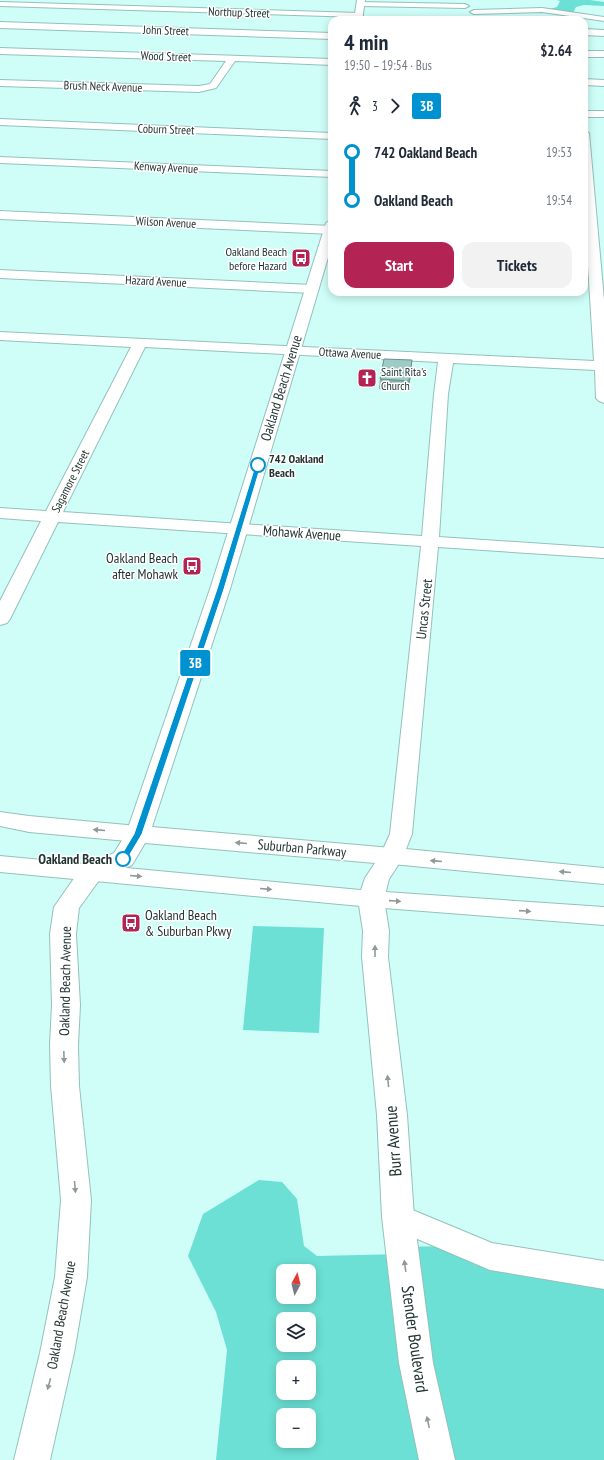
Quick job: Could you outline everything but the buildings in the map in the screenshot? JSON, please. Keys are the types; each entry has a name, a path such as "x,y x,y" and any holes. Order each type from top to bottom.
{"street":[{"path":"358,16 361,2 462,3 478,16"},
{"name":"Northup Street","path":"4,4 328,17"},
{"path":"474,12 542,10 583,16"},
{"path":"588,17 604,19"},
{"name":"John Street","path":"0,26 328,36"},
{"path":"588,32 604,33"},
{"name":"Wood Street","path":"0,51 328,62"},
{"path":"588,54 604,54"},
{"name":"Brush Neck Avenue","path":"0,83 187,90 207,88 216,83 232,58"},
{"path":"588,82 604,83"},
{"path":"588,114 604,114"},
{"name":"Coburn Street","path":"0,122 328,136"},
{"name":"Kenway Avenue","path":"0,160 328,174"},
{"name":"Wilson Avenue","path":"0,215 328,228"},
{"path":"588,221 589,240 600,265 604,398"},
{"name":"Oakland Beach Avenue","path":"32,1460 57,1353 71,1277 76,1200 65,1086 64,1045 66,1005 63,934 67,907 91,873 123,859 138,834 239,529 328,237"},
{"name":"Hazard Avenue","path":"0,274 312,288"},
{"name":"Ottawa Avenue","path":"2,338 293,350 603,366"},
{"name":"Sagamore Street","path":"0,619 140,343"},
{"name":"Uncas Street","path":"392,856 401,834 430,542 441,394 446,359"},
{"name":"Mohawk Avenue","path":"0,513 604,553"},
{"name":"Suburban Parkway","path":"0,819 29,824 604,876"},
{"name":"Burr Avenue","path":"392,856 377,878 371,900 376,931 375,957 392,1115 398,1217"},
{"path":"0,864 371,900 604,916"},
{"path":"398,1217 490,1256 604,1276"},
{"name":"Stender Boulevard","path":"398,1217 416,1363 437,1460"}],"shaded area":[{"path":"557,0 590,0 604,2 604,6 584,5 576,7 573,13 546,10 557,7 560,1"},
{"path":"253,926 324,928 319,1033 243,1030"},
{"path":"259,1180 282,1182 297,1199 304,1246 317,1256 401,1254 402,1247 447,1246 604,1285 604,1460 216,1460 227,1350 216,1312 188,1256 203,1214"}],"bus line":[{"name":"3B","path":"123,859 138,834 220,589 258,465"}],"place":[{"name":"Oakland Beach before Hazard","path":"301,258"},
{"name":"Saint Rita's Church","path":"367,378"},
{"name":"742 Oakland Beach","path":"258,465"},
{"name":"Oakland Beach after Mohawk","path":"192,566"},
{"name":"Oakland Beach","path":"123,859"},
{"name":"Oakland Beach & Suburban Pkwy","path":"131,923"}]}
